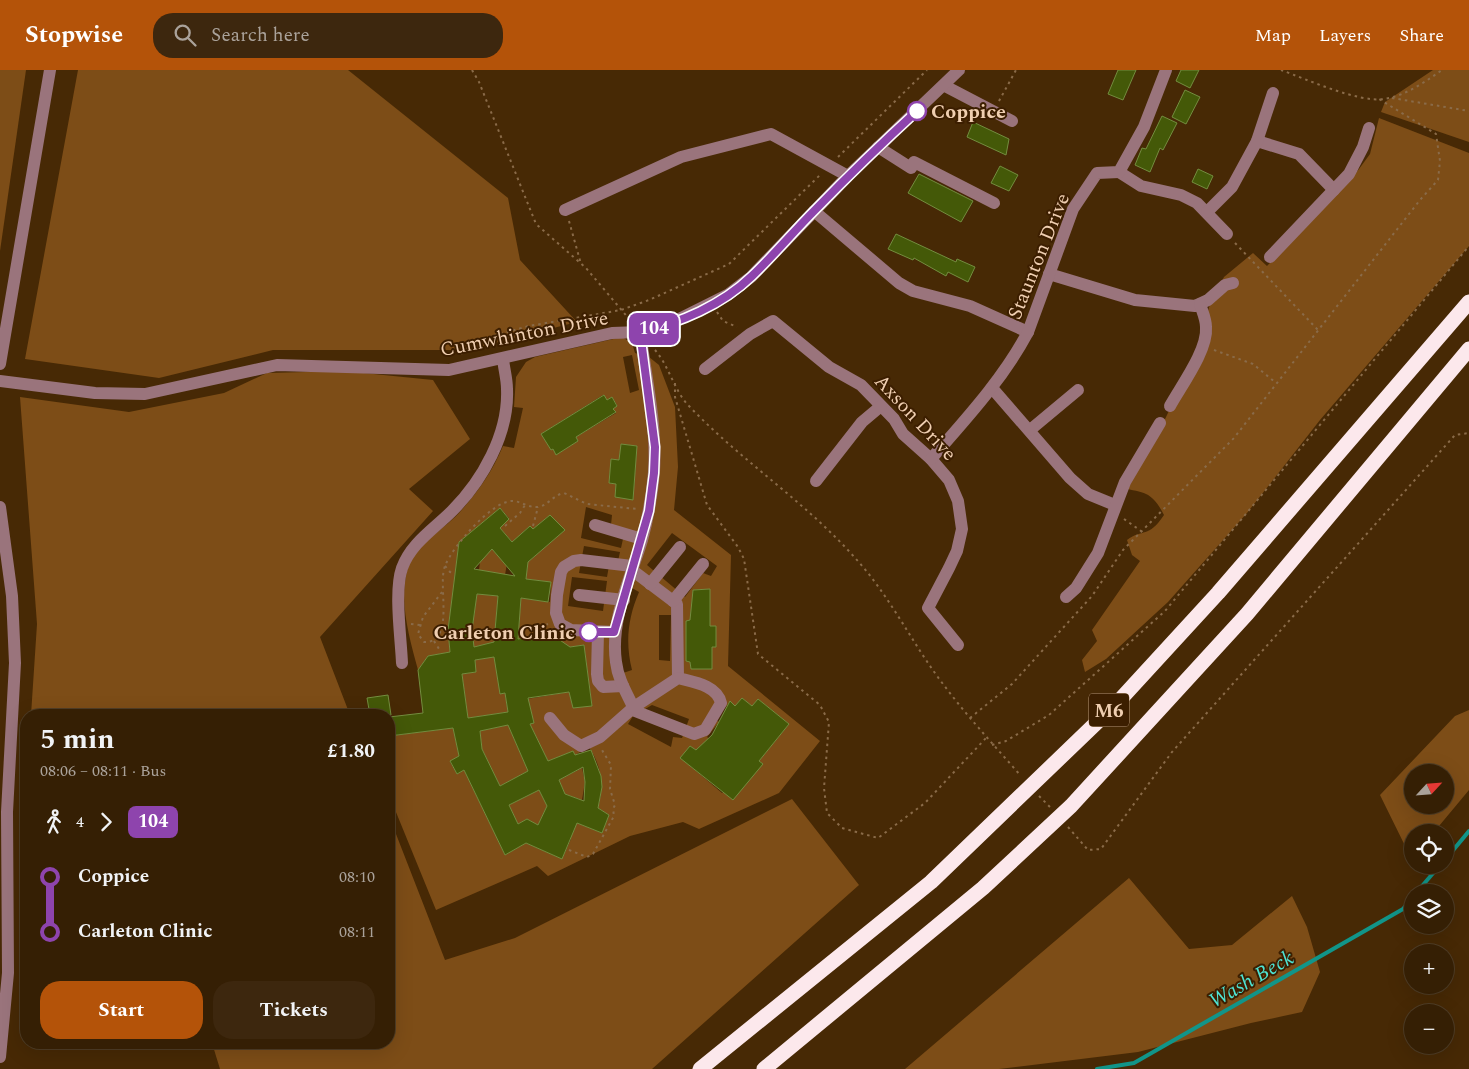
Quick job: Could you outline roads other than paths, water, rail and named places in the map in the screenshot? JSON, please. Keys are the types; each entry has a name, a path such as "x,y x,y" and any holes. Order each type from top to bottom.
{"highway":[{"name":"M6","path":"700,1069 931,882 1118,702 1224,586 1469,302"},
{"name":"M6","path":"764,1069 983,888 1071,806 1247,614 1469,349"}],"street":[{"path":"0,364 50,70"},
{"name":"Cumwhinton Drive","path":"0,381 94,393 144,394 276,365 443,370 503,359 612,333 640,332 665,326 729,294 751,277 848,176 945,86 959,70"},
{"path":"1166,70 1144,126 1119,172 1141,186 1181,195 1197,203 1227,234"},
{"path":"945,86 1012,121"},
{"path":"1207,212 1232,187 1256,141 1273,93"},
{"path":"1270,256 1349,174 1363,147 1368,128"},
{"path":"565,210 681,157 771,134 848,176"},
{"path":"1256,141 1299,154 1334,190"},
{"path":"878,147 911,168 914,162 994,203"},
{"name":"Staunton Drive","path":"931,458 992,388 1028,332 1073,209 1096,174 1119,172"},
{"path":"814,211 899,283 912,291 970,306 1028,332"},
{"path":"1049,274 1135,300 1195,306 1225,285 1233,283"},
{"path":"1170,406 1202,345 1206,327 1200,304"},
{"name":"Axson Drive","path":"705,369 750,334 773,322 829,367 861,385 881,406 903,434 931,458 949,480 958,501 962,529 957,551 950,568 928,608 958,645"},
{"path":"550,718 564,735 577,745 583,746 595,740 634,707 678,678 705,686 713,691 721,704 702,732 694,734 639,714 634,707 623,686 616,662 614,632 649,511 655,447 640,332"},
{"path":"402,663 399,588 402,568 416,545 464,498 488,461 506,410 507,389 503,359"},
{"path":"992,388 1070,478 1088,494 1114,509"},
{"path":"1030,430 1078,390"},
{"path":"816,481 862,422 881,406"},
{"path":"1066,597 1076,588 1098,553 1125,482 1160,423"},
{"path":"0,506 12,596 15,664 7,812 8,973 0,1057"},
{"path":"595,525 642,539"},
{"path":"650,584 680,547"},
{"path":"614,632 564,629 557,620 557,595 561,572 570,564 581,560 632,568 677,604 678,678"},
{"path":"673,601 703,564"},
{"path":"578,596 624,600"},
{"path":"598,632 598,681 603,687 623,686"}],"waterway":[{"name":"Wash Beck","path":"1454,849 1469,831"},
{"name":"Wash Beck","path":"1424,884 1432,874"},
{"name":"Wash Beck","path":"1097,1069 1134,1063 1404,908"}],"place":[{"name":"Coppice","path":"917,111"},
{"name":"Carleton Clinic","path":"589,632"}]}
